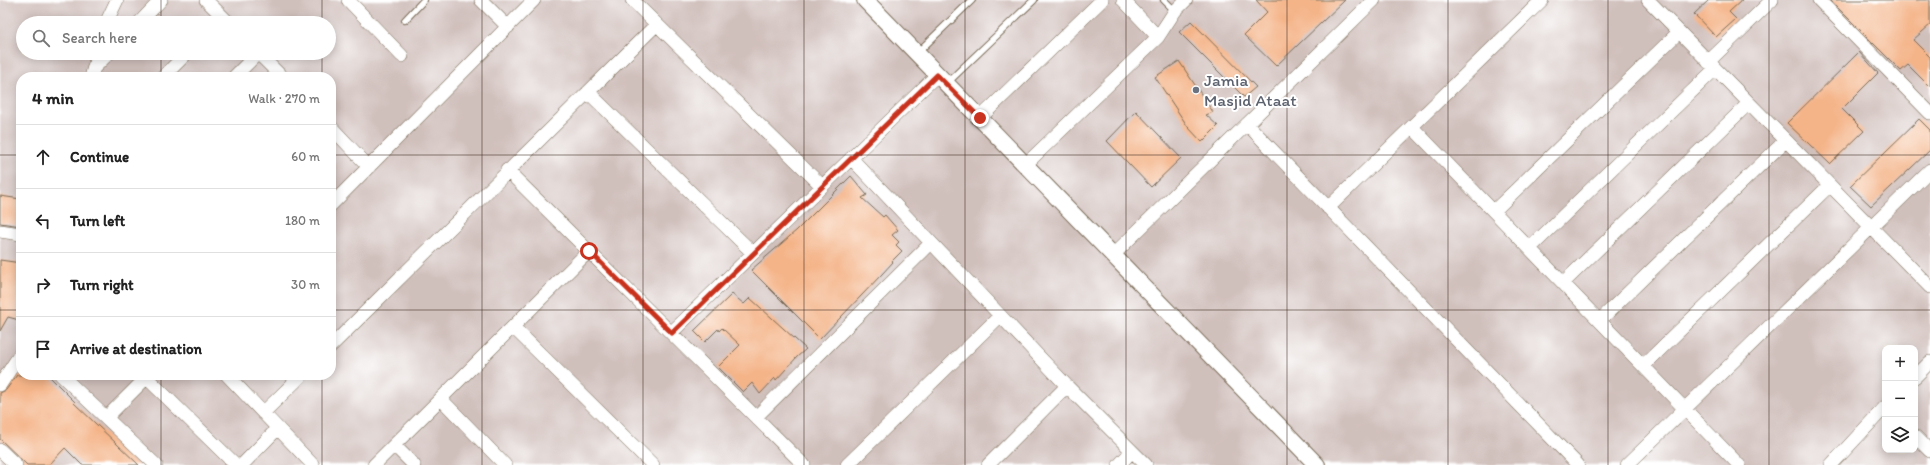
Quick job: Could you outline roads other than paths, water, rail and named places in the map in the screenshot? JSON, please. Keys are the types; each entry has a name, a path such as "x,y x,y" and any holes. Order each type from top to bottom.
{"street":[{"path":"109,16 117,0"},
{"path":"146,16 161,0"},
{"path":"348,0 402,56"},
{"path":"481,0 508,27"},
{"path":"336,200 534,0"},
{"path":"632,0 822,186"},
{"path":"865,0 1316,465"},
{"path":"980,118 1102,0"},
{"path":"1123,0 1158,37"},
{"path":"1025,165 1158,37 1175,11 1186,0"},
{"path":"1113,255 1374,0"},
{"path":"1328,208 1542,0"},
{"path":"1648,0 1870,228 1930,287"},
{"path":"1530,248 1712,65 1772,0"},
{"path":"1820,0 1930,113"},
{"path":"210,2 220,16"},
{"path":"336,341 507,170 656,25"},
{"path":"1494,211 1679,32"},
{"path":"92,72 96,60"},
{"path":"93,72 103,60"},
{"path":"168,72 180,60"},
{"path":"239,72 251,60"},
{"path":"265,60 277,72"},
{"path":"672,333 822,186 941,79"},
{"path":"588,92 753,253"},
{"path":"1563,283 1749,103"},
{"path":"1247,124 1578,465"},
{"path":"1412,127 1686,408 1739,465"},
{"path":"336,132 370,166"},
{"path":"1600,320 1785,141"},
{"path":"852,158 1067,386 1146,465"},
{"path":"507,170 804,465"},
{"path":"1627,465 1930,170"},
{"path":"1644,365 1829,186"},
{"path":"0,231 16,233"},
{"path":"756,417 931,243"},
{"path":"374,465 589,251"},
{"path":"846,465 1000,316"},
{"path":"513,327 653,465"},
{"path":"0,385 16,361"},
{"path":"1918,374 1930,362"},
{"path":"66,380 156,465"},
{"path":"107,417 142,380"},
{"path":"150,380 236,465"},
{"path":"232,380 313,465"},
{"path":"263,413 297,380"},
{"path":"988,465 1067,386"},
{"path":"441,399 505,465"},
{"path":"1831,465 1882,410"},
{"path":"242,465 278,428"},
{"path":"1918,439 1930,451"},
{"path":"394,445 414,465"},
{"path":"0,450 16,465"},
{"path":"1119,465 1132,451"}],"lane":[{"path":"405,20 424,0"},
{"path":"916,54 972,0"},
{"path":"941,79 1034,0"},
{"path":"1164,0 1175,11"}],"place":[{"name":"Jamia Masjid Ataat","path":"1196,90"}]}
